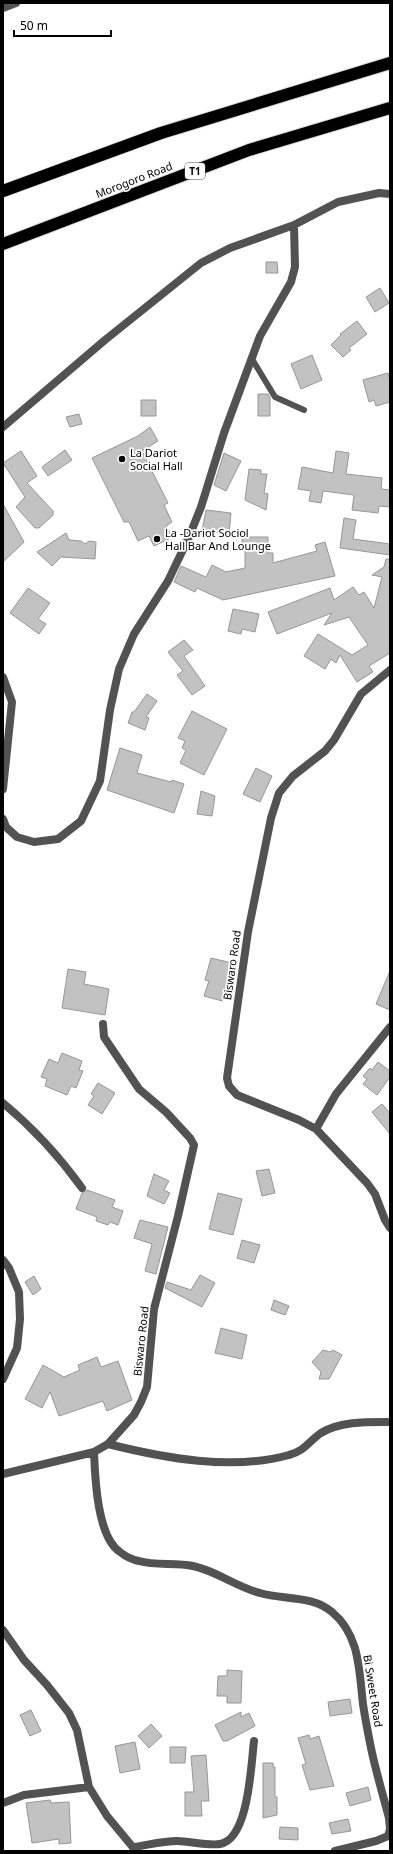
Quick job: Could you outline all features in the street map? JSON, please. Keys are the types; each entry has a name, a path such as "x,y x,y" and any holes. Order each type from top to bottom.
{"highway":[{"path":"3,191 161,133 390,63"},
{"name":"Morogoro Road","path":"3,244 249,150 390,108"}],"street":[{"path":"3,8 16,3"},
{"path":"3,427 105,340 201,263 230,248 294,224 338,202 379,193 390,194"},
{"path":"3,819 6,827 17,837 34,842 58,839 81,821 100,781 110,710 119,669 134,634 168,581 189,538 201,507 224,433 260,336 291,282 295,267 294,224"},
{"name":"Biswaro Road","path":"390,670 361,694 334,740 325,751 293,776 279,793 271,818 248,932 227,1078 229,1086 237,1095 299,1120 316,1129 368,1183 375,1194 385,1220 390,1228"},
{"path":"3,677 12,702 3,789"},
{"name":"Biswaro Road","path":"3,1474 94,1452 108,1444 134,1415 142,1402 147,1387 154,1309 178,1216 194,1145 190,1138 166,1112 140,1089 104,1037 103,1024"},
{"path":"316,1129 336,1094 390,1027"},
{"path":"3,1103 39,1136 66,1166 82,1188"},
{"path":"3,1260 9,1268 19,1292 20,1319 17,1348 3,1379"},
{"path":"108,1444 153,1455 208,1462 264,1460 290,1455 306,1448 322,1433 343,1425 390,1422"},
{"name":"Bi Sweet Road","path":"94,1452 96,1490 102,1518 109,1538 119,1552 140,1562 192,1565 260,1594 316,1602 332,1612 350,1633 358,1658 363,1705 371,1750 389,1818 390,1829 388,1836 376,1841 335,1851"},
{"path":"3,1630 24,1660 47,1685 69,1713 77,1730 89,1787 107,1816 135,1849 176,1841 220,1844 230,1839 239,1828 245,1809 254,1741"},
{"path":"3,1802 24,1795 89,1787"}],"lane":[{"path":"252,359 275,397 304,410"}],"building":[{"path":"266,262 277,262 278,273 266,273"},
{"path":"380,288 389,303 375,312 366,297"},
{"path":"357,321 367,334 349,348 351,350 343,357 331,345 341,335 340,334"},
{"path":"312,355 322,380 301,389 291,364"},
{"path":"388,373 390,382 390,402 376,406 374,400 369,402 363,380"},
{"path":"258,394 268,394 270,397 270,416 258,416"},
{"path":"141,400 156,400 156,416 141,416"},
{"path":"79,414 82,424 70,427 66,417"},
{"path":"150,427 158,441 142,451 168,503 164,505 172,522 166,526 170,533 167,535 169,539 154,546 149,536 138,541 129,522 124,522 92,458 138,436"},
{"path":"65,450 72,460 48,476 42,467"},
{"path":"21,451 37,476 27,483 53,511 53,515 39,528 35,528 16,507 25,497 3,463"},
{"path":"336,451 349,453 346,474 382,478 381,489 390,490 390,507 379,506 378,513 352,510 354,495 323,491 321,503 309,501 311,491 298,489 302,467 333,473"},
{"path":"224,453 241,461 226,491 214,485"},
{"path":"249,469 261,470 261,474 267,474 264,493 268,494 266,510 245,500"},
{"path":"3,504 24,542 3,562"},
{"path":"206,510 231,513 229,534 202,531"},
{"path":"344,518 356,520 353,539 390,544 390,555 340,548"},
{"path":"66,533 69,540 81,541 85,544 89,541 96,542 95,559 61,557 52,566 37,552"},
{"path":"242,537 268,537 268,553 273,553 273,563 317,551 315,545 325,542 335,576 223,600 197,588 195,592 174,582 181,566 206,577 212,565 226,572 245,568 245,547 242,547"},
{"path":"386,559 390,559 390,653 369,666 373,672 357,682 340,655 336,663 331,659 325,669 304,656 318,634 352,655 368,645 349,617 324,625 332,613 277,634 268,612 330,588 334,600 353,587 359,595 364,592 374,608 382,577 372,575 384,567"},
{"path":"28,588 50,603 38,619 46,624 39,634 10,613"},
{"path":"233,609 259,614 255,632 242,629 241,634 228,631"},
{"path":"184,640 193,650 184,656 205,686 192,695 177,675 183,671 168,652"},
{"path":"147,694 157,701 146,717 149,718 145,730 128,723 132,712 134,712"},
{"path":"192,711 227,729 204,775 180,763 186,750 182,748 185,741 178,738"},
{"path":"120,748 142,755 137,773 184,784 174,813 107,790"},
{"path":"256,768 272,776 260,802 243,794"},
{"path":"201,791 215,796 212,816 197,814"},
{"path":"211,958 232,963 222,1001 204,996 209,981 205,980"},
{"path":"68,969 86,972 84,984 109,989 105,1015 62,1008"},
{"path":"390,971 390,1010 376,1004"},
{"path":"62,1053 82,1061 79,1070 83,1071 76,1088 71,1086 67,1095 45,1086 47,1079 41,1077 49,1059 58,1063"},
{"path":"378,1062 390,1071 390,1077 377,1095 363,1084 367,1079 363,1076 370,1068 372,1070"},
{"path":"98,1083 115,1093 102,1114 88,1105 94,1096 91,1094"},
{"path":"382,1104 390,1113 390,1134 372,1112"},
{"path":"269,1169 275,1193 262,1196 256,1171"},
{"path":"154,1174 169,1181 164,1190 170,1193 164,1204 147,1196"},
{"path":"87,1190 115,1200 112,1207 123,1211 118,1225 110,1222 108,1225 96,1221 97,1217 76,1209 82,1193"},
{"path":"218,1193 242,1199 233,1235 209,1229"},
{"path":"140,1220 168,1227 156,1274 145,1271 152,1244 134,1238"},
{"path":"242,1240 260,1245 254,1263 237,1258"},
{"path":"200,1275 215,1283 202,1307 165,1288 167,1282 191,1290"},
{"path":"34,1276 41,1289 33,1295 25,1282"},
{"path":"274,1300 289,1306 285,1315 271,1310"},
{"path":"221,1328 247,1335 242,1359 215,1353"},
{"path":"323,1350 330,1352 333,1350 342,1355 329,1379 319,1379 321,1372 312,1362"},
{"path":"97,1357 101,1367 118,1361 132,1400 107,1411 103,1401 59,1416 50,1392 42,1408 25,1399 43,1365 64,1377 80,1370 78,1365"},
{"path":"227,1670 242,1671 241,1703 227,1703 227,1696 217,1696 218,1676 227,1676"},
{"path":"350,1699 352,1713 330,1716 328,1702"},
{"path":"31,1710 41,1731 30,1736 20,1715"},
{"path":"241,1712 241,1717 249,1713 255,1726 227,1741 223,1741 215,1725"},
{"path":"151,1724 162,1736 149,1748 138,1736"},
{"path":"309,1735 310,1739 319,1736 334,1786 310,1790 302,1765 306,1764 298,1738"},
{"path":"135,1742 140,1769 120,1773 115,1746"},
{"path":"170,1747 186,1747 185,1763 170,1763"},
{"path":"206,1755 209,1801 201,1801 202,1816 185,1816 185,1792 194,1792 191,1756"},
{"path":"263,1763 273,1763 273,1767 275,1767 275,1797 277,1797 277,1815 263,1818"},
{"path":"368,1787 371,1800 350,1806 346,1793"},
{"path":"50,1800 51,1803 69,1802 71,1843 59,1844 59,1839 32,1843 26,1803"},
{"path":"348,1819 351,1831 332,1834 329,1823"},
{"path":"280,1827 298,1828 298,1840 279,1839"}],"place":[{"name":"La Dariot Social Hall","path":"122,459"},
{"name":"La -Dariot Sociol Hall Bar And Lounge","path":"157,539"}]}
